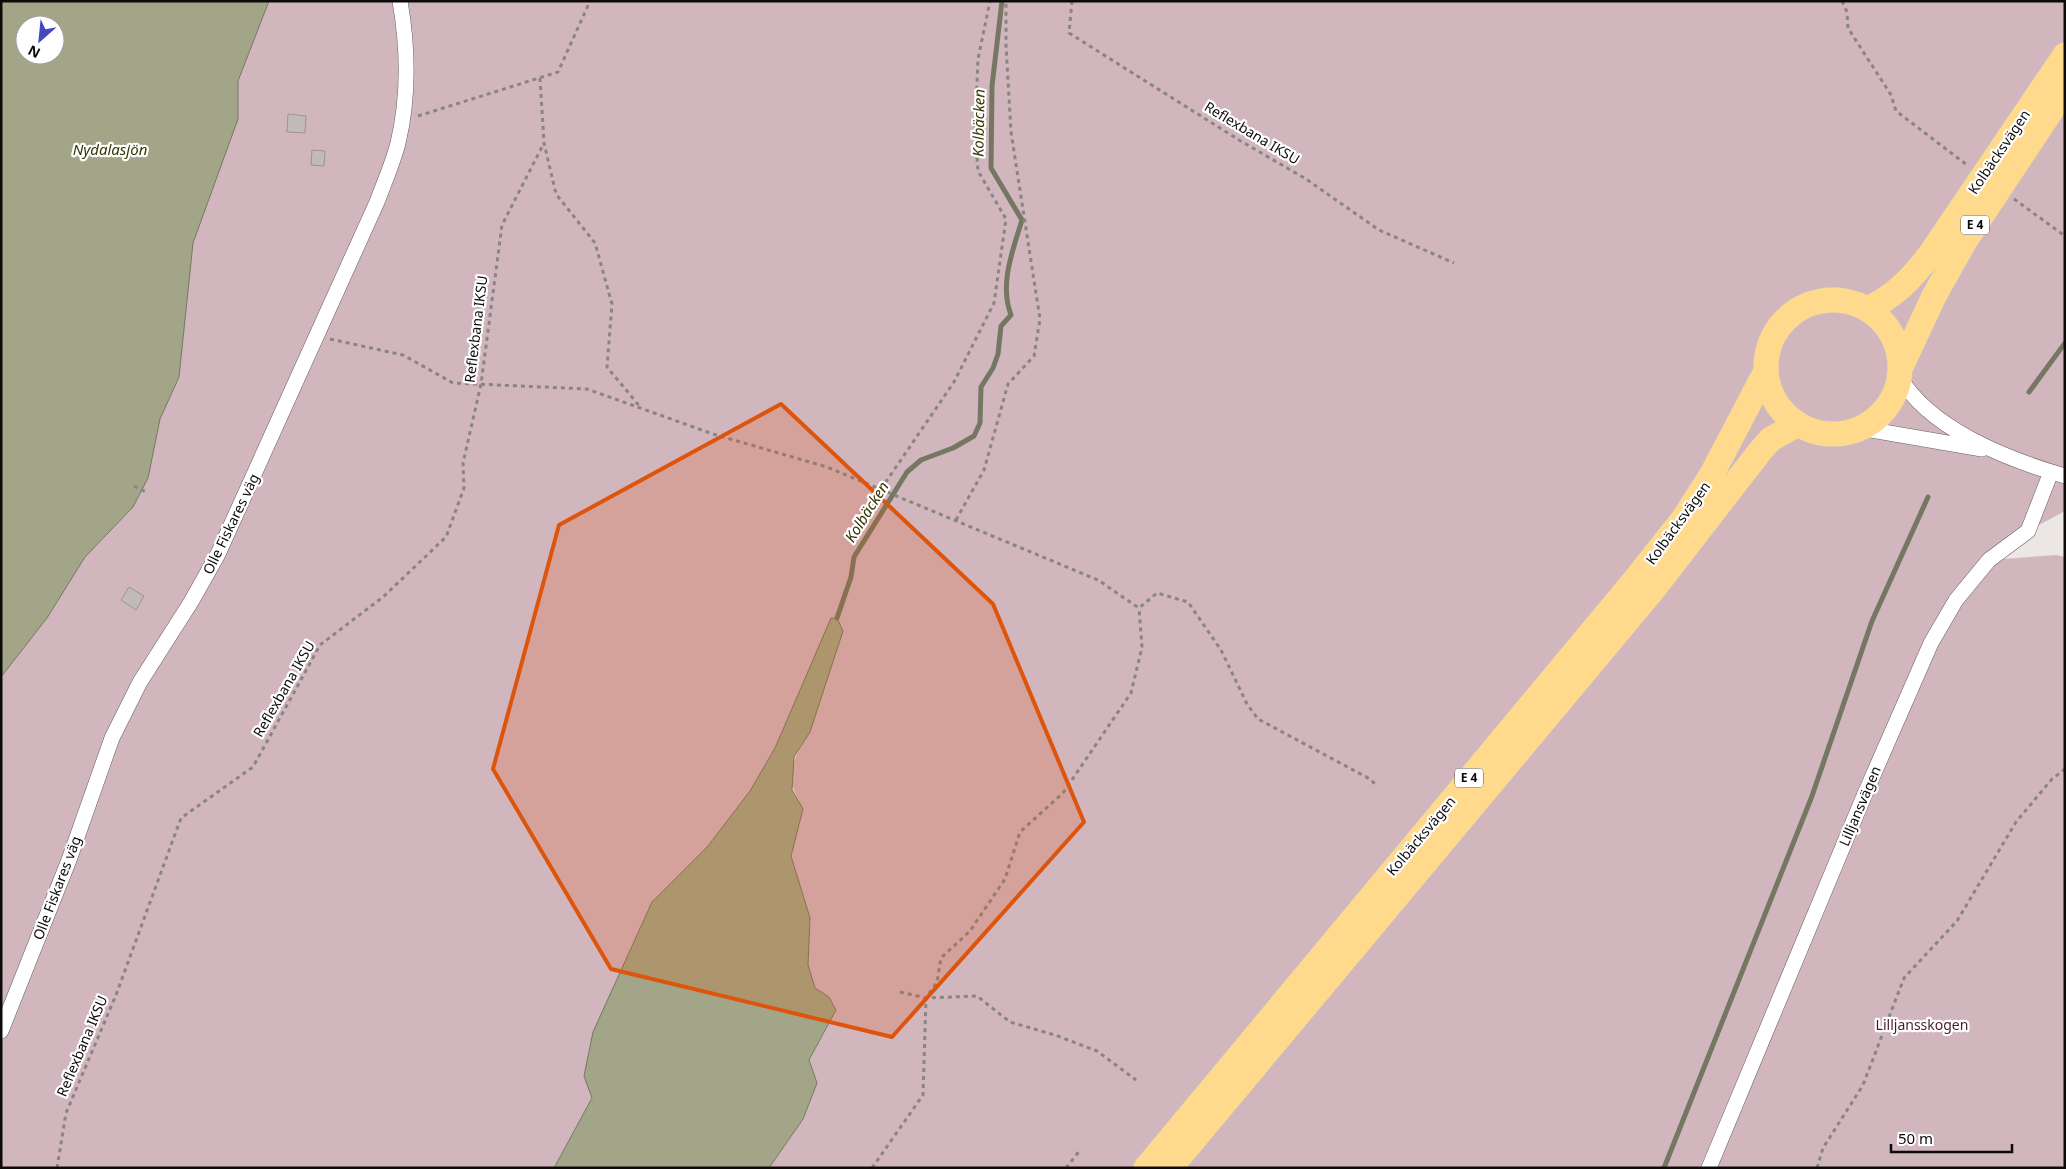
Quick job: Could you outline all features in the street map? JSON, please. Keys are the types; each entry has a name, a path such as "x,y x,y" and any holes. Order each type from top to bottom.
{"highway":[{"name":"Kolbäcksvägen","path":"1867,309 1893,295 1913,276 2065,55"},
{"name":"Kolbäcksvägen","path":"1900,372 1934,296 1966,239 2065,90"},
{"name":"E 4","path":"1830,300 1850,302 1867,309 1892,334 1899,357 1900,372 1890,404 1877,418 1860,428 1829,434 1813,431 1798,424 1784,413 1773,398 1766,371 1768,352 1775,334 1787,318 1802,307 1830,300"},
{"name":"Kolbäcksvägen","path":"1146,1168 1634,581 1684,518 1712,474 1766,371"},
{"name":"Kolbäcksvägen","path":"1170,1168 1652,592 1703,527 1747,466 1771,439 1798,424"}],"street":[{"name":"Olle Fiskares väg","path":"1,1031 69,860 112,738 140,682 191,602 218,554 242,505 377,202 397,146 402,121 407,53 400,1"},
{"path":"1900,372 1908,392 1925,409 1946,424 1995,451 2058,474"},
{"path":"1860,428 1995,451"},
{"name":"Lilljansvägen","path":"1709,1168 1860,804 1931,643 1956,600 1989,560 2028,530 2058,474"}],"path":[{"path":"402,121 558,72 590,1"},
{"path":"881,490 954,382 994,303 1006,219 978,170 975,132 978,59 990,1"},
{"path":"956,520 984,470 1008,384 1034,356 1040,319 1012,132 1006,45 1006,1"},
{"name":"Reflexbana IKSU","path":"1072,1 1070,33 1239,140 1306,179 1379,230 1454,263"},
{"path":"1842,1 1847,12 1848,28 1891,95 1896,111 1972,168"},
{"path":"540,78 544,143 556,194 595,243 612,304 607,367 642,409"},
{"name":"Reflexbana IKSU","path":"57,1168 66,1113 116,995 181,818 253,768 320,645 383,597 446,537 464,488 463,463 481,384 502,225 544,143"},
{"path":"2010,196 2065,236"},
{"path":"321,337 403,355 453,383 587,389 714,434 827,466 1098,580 1139,608"},
{"path":"134,486 146,492"},
{"path":"1139,608 1157,593 1188,602 1222,650 1247,704 1258,719 1370,779 1375,784"},
{"path":"872,1168 923,1095 926,998 937,982 941,958 970,931 1005,879 1020,832 1063,793 1131,693 1142,647 1139,608"},
{"path":"1817,1168 1823,1148 1863,1085 1904,978 1957,921 2016,822 2052,779 2065,769"},
{"path":"900,992 926,998 977,996 1010,1022 1055,1035 1097,1052 1136,1080"},
{"path":"1066,1168 1081,1149"}],"highlighted area":[{"path":"781,404 993,604 1084,822 892,1037 611,969 493,769 559,525"}],"green space":[{"name":"Lilljansskogen","path":"269,1 2065,1 2065,511 2028,531 1990,560 2056,555 2065,557 2065,1168 769,1168 803,1119 817,1083 809,1061 836,1010 828,997 815,988 808,965 810,918 791,856 803,809 793,787 792,769 798,752 810,732 775,748 750,791 708,846 584,1076 592,1098 554,1168 1,1168 1,677 47,618 85,557 133,507 148,478 160,419 179,377 193,243 238,119 238,81"}],"water":[{"name":"Nydalasjön","path":"1,1 269,1 238,81 238,119 193,243 179,377 160,419 148,478 133,507 85,557 47,618 1,677"},
{"path":"831,618 837,618 843,631 810,732 794,757 792,790 803,809 791,856 810,918 808,965 815,988 829,997 836,1010 809,1060 817,1083 803,1119 769,1168 554,1168 592,1098 584,1076 593,1032 652,902 708,846 750,791 775,748"}],"building":[{"path":"288,114 306,116 305,133 287,132"},
{"path":"312,150 325,151 324,166 311,165"},
{"path":"129,587 144,596 136,610 121,600"}],"waterway":[{"name":"Kolbäcken","path":"837,618 851,577 854,557 907,472 921,460 953,448 974,436 980,423 981,387 993,368 998,354 1001,326 1011,315 1006,291 1007,279 1011,255 1022,220 991,168 992,86 1002,1"},
{"path":"2029,392 2065,343"},
{"path":"1664,1168 1812,796 1872,621 1928,497"}]}
